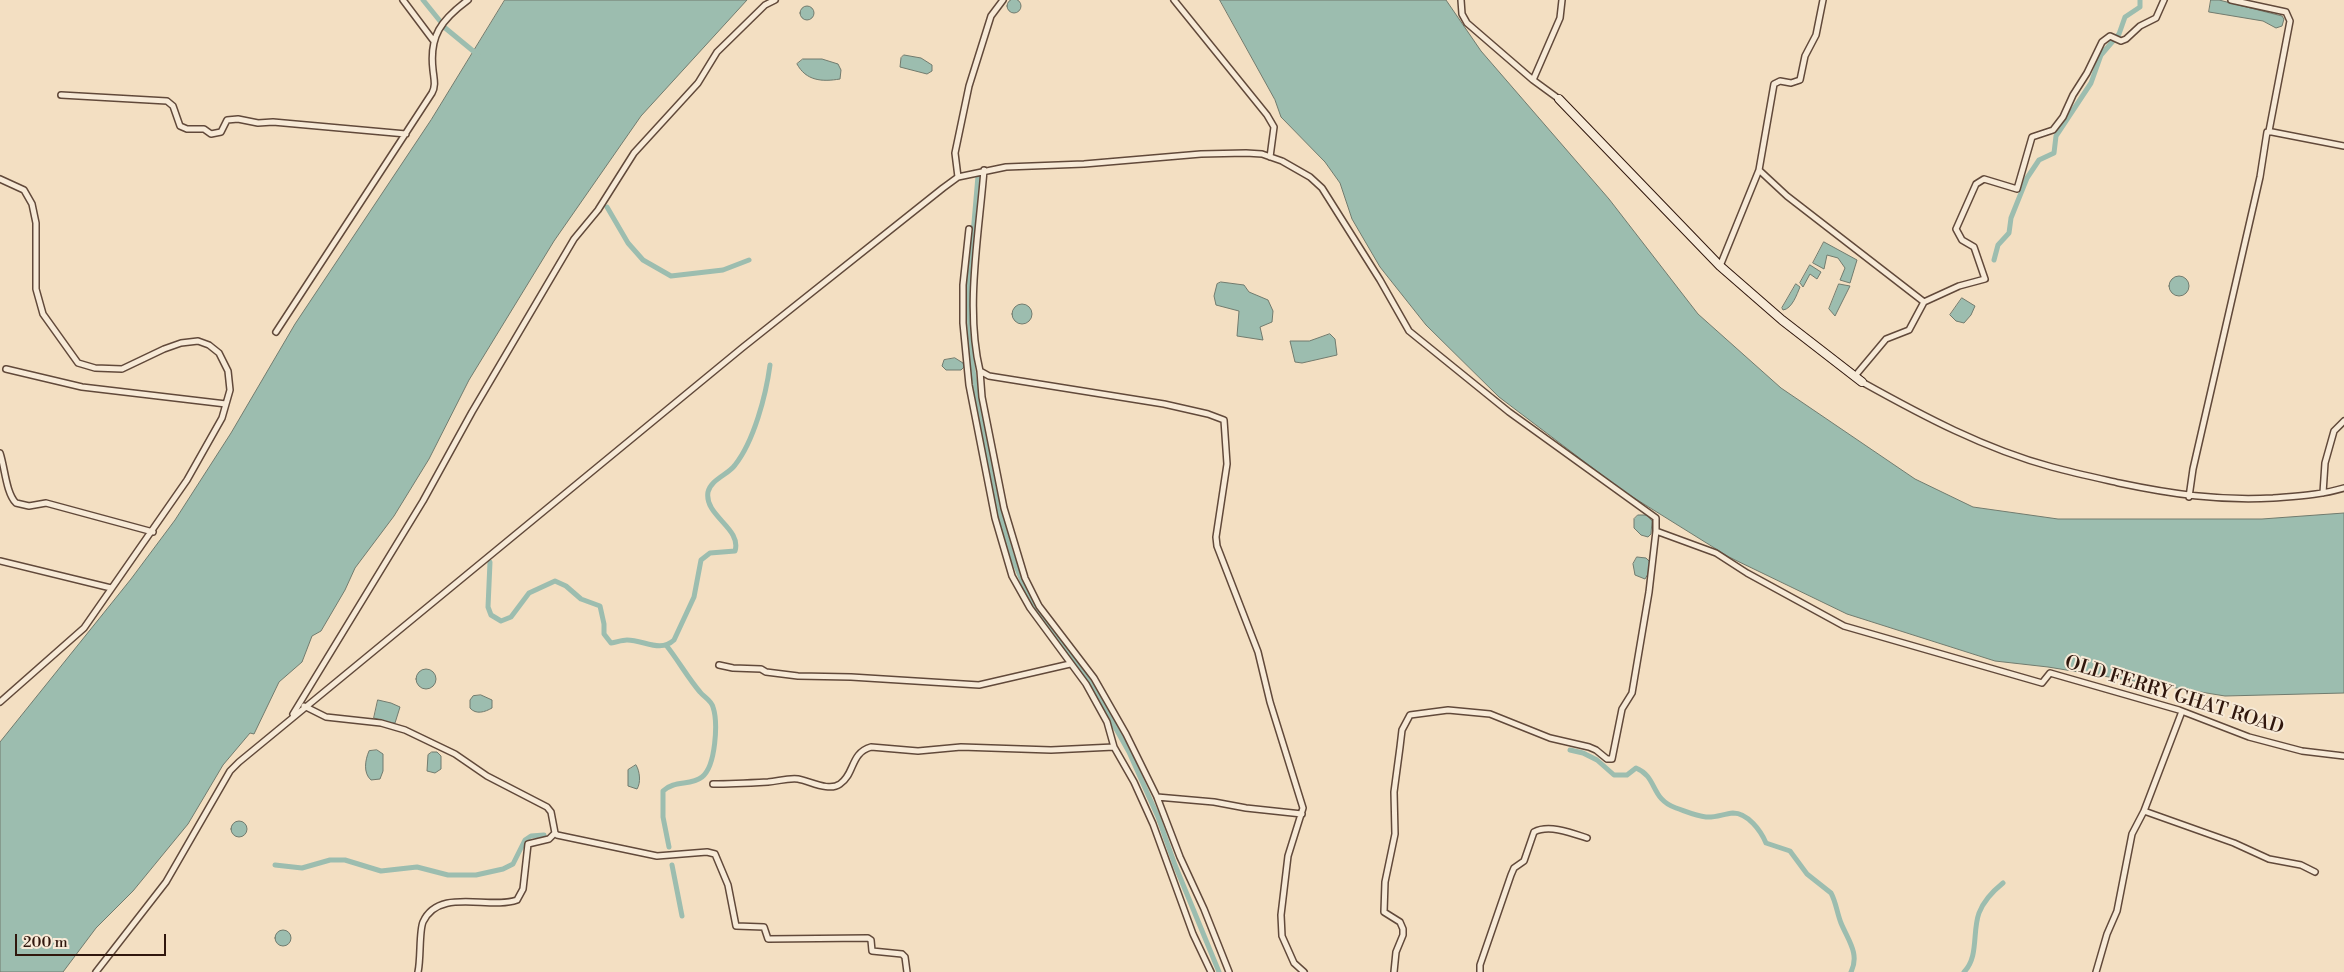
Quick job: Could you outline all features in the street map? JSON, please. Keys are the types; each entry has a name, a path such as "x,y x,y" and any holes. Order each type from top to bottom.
{"street":[{"path":"403,0 433,40"},
{"path":"276,332 434,90 433,40 444,22 468,0"},
{"path":"290,718 423,501 472,412 574,239 598,210 634,153 698,82 717,52 765,5 775,0"},
{"path":"958,177 955,153 969,86 991,16 1002,0"},
{"path":"1174,0 1267,115 1274,127 1270,157"},
{"path":"1461,0 1462,14 1467,22 1533,80 1559,99 1720,266 1782,320 1862,382 1968,437 2051,467 2189,497 2252,499 2323,493 2344,488"},
{"path":"1533,80 1560,18 1562,0"},
{"path":"1720,266 1760,170 1774,84 1780,80 1791,83 1800,80 1805,56 1816,35 1823,0"},
{"path":"1855,376 1886,339 1909,330 1924,302 1959,286 1985,279 1974,247 1962,240 1956,229 1976,184 1984,179 2017,189 2032,137 2054,130 2087,74 2102,42 2108,37 2121,41 2126,39 2140,26 2156,18 2164,0"},
{"path":"2189,497 2193,468 2269,131 2290,21 2286,12 2231,0"},
{"path":"61,95 167,101 173,106 180,126 187,129 204,129 211,134 221,132 228,120 238,119 258,123 273,122 406,134"},
{"path":"2269,131 2344,146"},
{"path":"96,972 166,882 230,771 304,706 742,348 958,177 984,170 1006,167 1084,164 1201,154 1246,153 1262,154 1310,177 1322,188 1380,280 1409,331 1508,412 1656,518 1646,609 1632,693 1622,709 1612,759 1607,759 1589,747 1550,738 1490,714 1448,710 1423,712 1410,715 1407,719 1400,747 1394,792 1395,834 1384,893 1384,912 1400,922 1404,929 1404,935 1396,952 1394,972"},
{"path":"984,170 974,330 982,397 1004,508 1025,578 1038,606 1070,646 1109,703 1157,797 1180,857 1204,908 1229,972"},
{"path":"1760,170 1787,196 1924,302"},
{"path":"0,179 24,190 32,204 36,223 36,289 43,314 78,363 95,368 122,369 172,346 198,341 210,345 219,353 226,366 230,390 222,418 187,480 153,532 84,628 0,702"},
{"path":"969,229 963,285 965,345 978,439 995,518 1019,591 1095,698 1109,726 1114,747 1134,782 1153,824 1193,934 1211,972"},
{"path":"6,369 82,387 226,404"},
{"path":"980,371 989,376 1164,404 1208,414 1224,420 1227,464 1216,537 1217,546 1258,652 1270,702 1303,808 1292,836 1281,915 1282,936 1294,963 1304,972"},
{"path":"2323,493 2325,463 2334,431 2344,421"},
{"path":"0,453 6,472 9,493 16,503 29,506 46,503 153,532"},
{"name":"OLD FERRY GHAT ROAD","path":"1656,531 1716,553 1747,573 1844,626 2042,683 2050,672 2179,710 2249,737 2302,751 2344,756"},
{"path":"0,561 111,588"},
{"path":"719,665 733,668 761,669 766,672 798,676 858,677 979,685 1070,664"},
{"path":"304,706 326,718 381,723 405,730 434,743 466,761 487,776 546,807 551,812 555,833"},
{"path":"2096,972 2107,934 2117,912 2132,834 2144,811 2181,714"},
{"path":"713,784 771,782 786,778 821,786 835,786 845,779 854,758 871,747 918,751 961,747 1051,750 1114,747"},
{"path":"1157,797 1302,814"},
{"path":"2144,811 2234,843 2269,859 2301,865 2314,872"},
{"path":"1480,972 1480,965 1501,900 1514,868 1524,861 1534,832 1550,830 1569,832 1587,838"},
{"path":"418,972 422,922 432,911 443,904 457,901 506,904 517,900 522,889 528,844 549,839 555,833"},
{"path":"555,833 612,848 657,856 707,852 715,854 728,885 736,926 764,927 768,939 868,938 871,940 872,951 902,954 905,957 907,972"}],"shaded area":[{"path":"1011,-1 1017,-1 1021,6 1017,13 1011,13 1007,9 1007,3"},
{"path":"505,0 747,0 641,116 554,241 469,380 429,459 394,516 355,568 345,590 321,631 312,636 302,662 279,682 254,734 250,733 223,765 188,824 133,891 96,928 63,972 0,972 0,742 131,579 175,520 231,433 295,324 431,120"},
{"path":"1220,0 1446,0 1481,51 1609,199 1698,314 1781,388 1915,479 1973,507 2058,519 2262,519 2344,513 2344,693 2225,696 2048,667 1995,661 1847,614 1729,557 1623,491 1499,397 1426,325 1380,267 1352,219 1340,183 1325,162 1281,117 1275,100"},
{"path":"2211,0 2219,0 2282,16 2284,19 2282,26 2276,28 2263,21 2209,12"},
{"path":"804,6 810,6 814,13 810,20 804,20 800,16 800,10"},
{"path":"904,55 921,58 932,65 932,71 927,74 900,67 901,58"},
{"path":"803,59 822,59 838,64 841,70 840,79 821,80 810,77 797,64"},
{"path":"1824,242 1857,260 1850,283 1840,280 1845,268 1838,258 1827,255 1824,269 1813,263"},
{"path":"1810,265 1821,272 1817,279 1810,274 1803,287 1800,283"},
{"path":"2179,276 2186,279 2189,286 2186,293 2179,296 2172,293 2169,286 2172,279"},
{"path":"1221,282 1244,285 1249,292 1268,300 1273,311 1272,322 1260,327 1263,340 1237,336 1239,311 1216,305 1214,296 1217,284"},
{"path":"1796,284 1800,287 1796,297 1789,307 1783,310 1782,308"},
{"path":"1839,284 1850,286 1835,316 1829,309"},
{"path":"1962,298 1975,306 1971,315 1964,323 1956,321 1950,315"},
{"path":"1018,304 1026,304 1032,310 1032,318 1026,324 1018,324 1012,318 1012,310"},
{"path":"1330,334 1335,339 1337,355 1302,363 1295,362 1290,341 1309,341"},
{"path":"955,358 963,363 964,367 961,370 946,370 942,366 944,360"},
{"path":"1638,515 1647,515 1652,521 1651,534 1648,537 1641,535 1634,528 1634,519"},
{"path":"1637,557 1646,558 1650,562 1645,579 1635,575 1633,564"},
{"path":"426,669 433,672 436,679 433,686 426,689 419,686 416,679 419,672"},
{"path":"481,695 492,700 492,708 484,712 475,712 470,708 470,700 473,696"},
{"path":"378,700 400,707 395,723 374,718"},
{"path":"377,750 383,754 383,771 380,779 371,780 366,770 366,758 369,751"},
{"path":"432,752 437,752 441,756 441,769 435,773 427,771 428,755"},
{"path":"636,765 640,777 637,789 628,786 628,770"},
{"path":"239,821 245,823 247,829 245,835 239,837 233,835 231,829 233,823"},
{"path":"280,930 286,930 291,935 289,944 280,946 275,941 275,935"}],"waterway":[{"path":"423,0 440,21"},
{"path":"1994,260 1998,245 2009,233 2011,218 2027,178 2039,160 2054,153 2056,136 2091,83 2101,55 2119,34 2125,17 2140,7 2140,0"},
{"path":"444,27 478,55"},
{"path":"978,176 969,281 970,348 979,413 1000,514 1011,554 1030,600 1092,686 1129,752 1158,817 1175,865 1219,972"},
{"path":"607,207 628,243 643,260 671,276 723,270 749,260"},
{"path":"490,562 488,607 491,615 501,621 511,617 529,593 555,581 566,586 581,599 600,606 604,634 611,643 627,640 657,646 669,644 674,640 694,597 701,560 710,553 735,551 736,543 733,535 712,508 708,500 708,492 712,484 735,465 748,443 766,390 770,365"},
{"path":"666,645 696,687 711,702 715,714 715,744 707,771 698,780 672,785 663,791 663,817 669,847"},
{"path":"1570,750 1583,753 1597,760 1614,775 1627,775 1636,768 1648,777 1658,794 1668,804 1694,815 1713,817 1733,813 1744,816 1757,828 1766,843 1790,851 1807,874 1831,893 1854,953 1851,972"},
{"path":"275,865 302,868 330,860 345,860 381,871 417,867 448,875 476,875 503,869 513,864 525,840 531,836 544,835"},
{"path":"672,865 682,916"},
{"path":"1964,972 1972,959 1979,913 1989,896 2003,883"}]}
